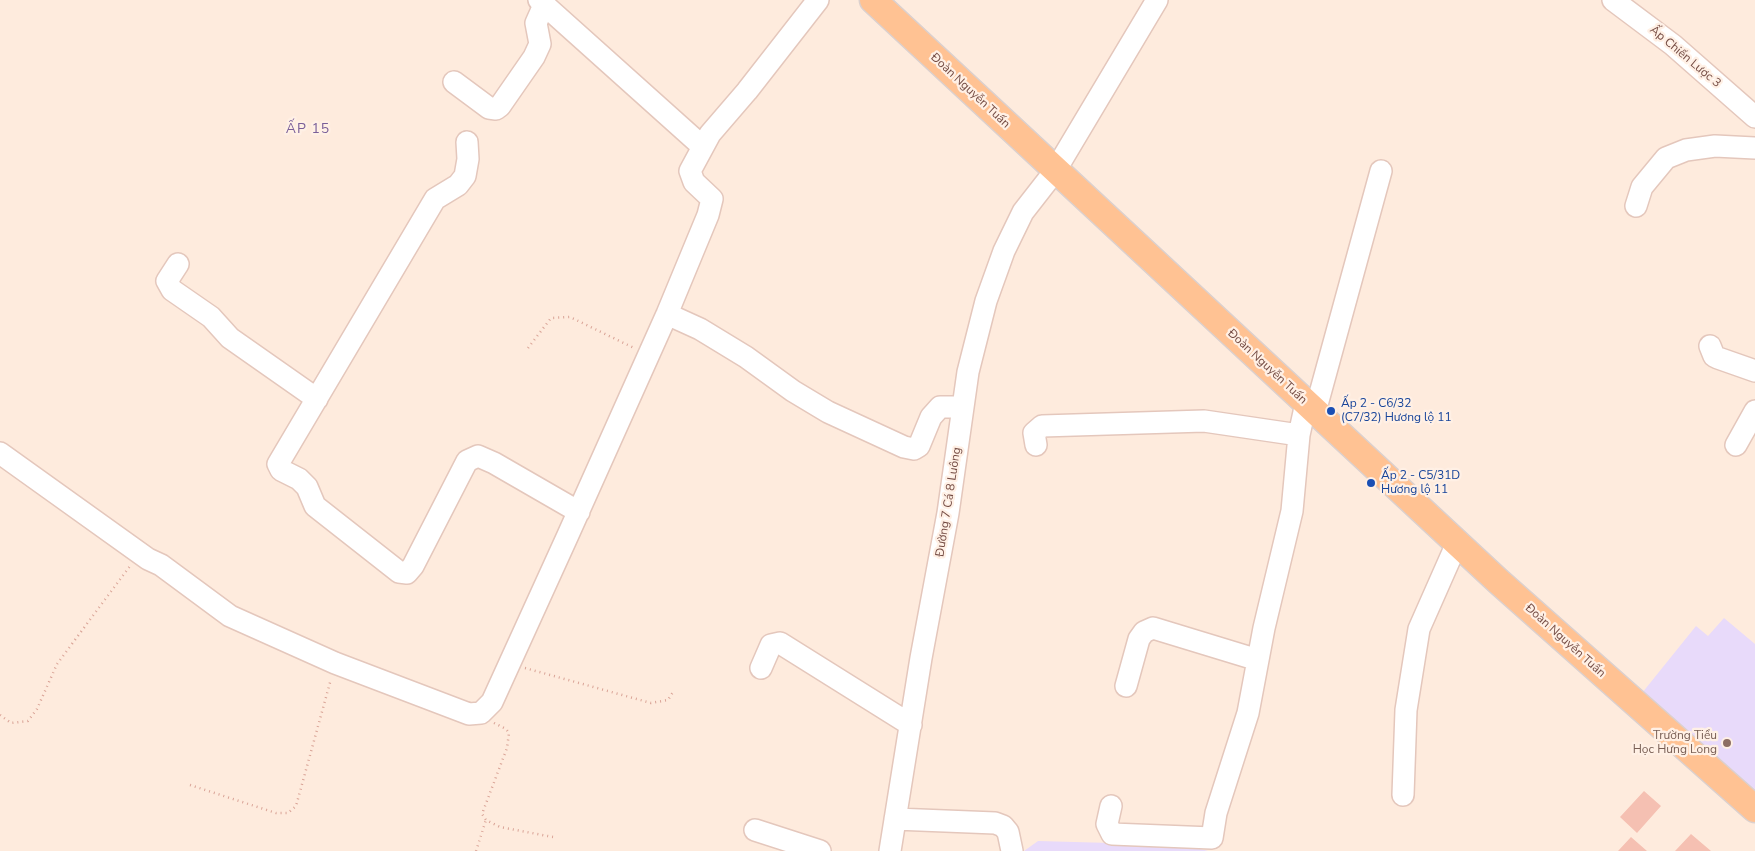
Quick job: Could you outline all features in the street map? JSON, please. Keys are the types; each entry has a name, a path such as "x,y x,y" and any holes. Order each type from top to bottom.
{"main road":[{"name":"Đoàn Nguyễn Tuấn","path":"873,0 1457,543 1755,809"}],"street":[{"path":"0,453 140,553 162,565 230,616 335,663 469,714 487,709 492,702 648,355 712,200 694,182 690,171 710,134 748,91 818,0"},
{"name":"Đường 7 Cá 8 Luông","path":"890,851 948,513 968,372 986,301 1004,251 1024,212 1055,171 1157,0"},
{"name":"Ấp Chiến Lược 3","path":"1613,0 1673,45 1755,117"},
{"path":"454,82 489,108 496,109 500,106 534,57 540,44 536,23 541,2 703,147"},
{"path":"467,142 468,159 465,176 458,185 435,199 278,464 282,470 299,479 307,487 315,506 399,572 407,573 412,566 467,461 478,456 494,463 578,512"},
{"path":"1636,206 1642,187 1666,158 1686,150 1715,146 1755,148"},
{"path":"1111,806 1107,824 1112,834 1212,838 1216,812 1248,713 1258,660 1292,511 1300,435 1381,171"},
{"path":"178,264 167,281 172,290 211,318 230,338 317,399"},
{"path":"666,314 700,330 738,352 828,412 904,447 914,449 919,446 930,417 940,407 963,407"},
{"path":"1710,346 1714,356 1755,371"},
{"path":"1736,445 1755,411"},
{"path":"1036,445 1034,433 1042,426 1204,421 1300,435"},
{"path":"1403,795 1406,710 1419,628 1457,543"},
{"path":"1126,686 1139,640 1144,632 1153,628 1258,660"},
{"path":"761,668 771,645 780,643 911,725"},
{"path":"896,819 995,823 1003,826 1008,832 1012,851"},
{"path":"755,830 820,851"}],"path":[{"path":"528,348 551,318 570,317 648,355"},
{"path":"0,715 11,722 28,721 37,709 57,664 140,553"},
{"path":"190,785 276,813 288,813 296,806 335,663"},
{"path":"509,664 651,703 668,700 673,692"},
{"path":"478,713 506,729 508,733 507,748 482,814 486,820 500,827 553,837"},
{"path":"476,851 486,820"}],"shaded area":[{"name":"Trường Tiểu Học Hưng Long","path":"1724,618 1755,644 1755,793 1642,693 1696,626 1708,636"},
{"path":"1038,841 1184,845 1208,851 1024,851"}],"building":[{"path":"1644,791 1661,806 1637,833 1620,817"},
{"path":"1691,834 1711,851 1675,851"},
{"path":"1631,837 1647,851 1618,851"}],"place":[{"name":"Ấp 2 - C6/32 (C7/32) Hương lộ 11","path":"1331,411"},
{"name":"Ấp 2 - C5/31D Hương lộ 11","path":"1371,483"},
{"name":"Trường Tiểu Học Hưng Long","path":"1727,743"}],"district":[{"name":"ẤP 15","path":"308,130"}]}
